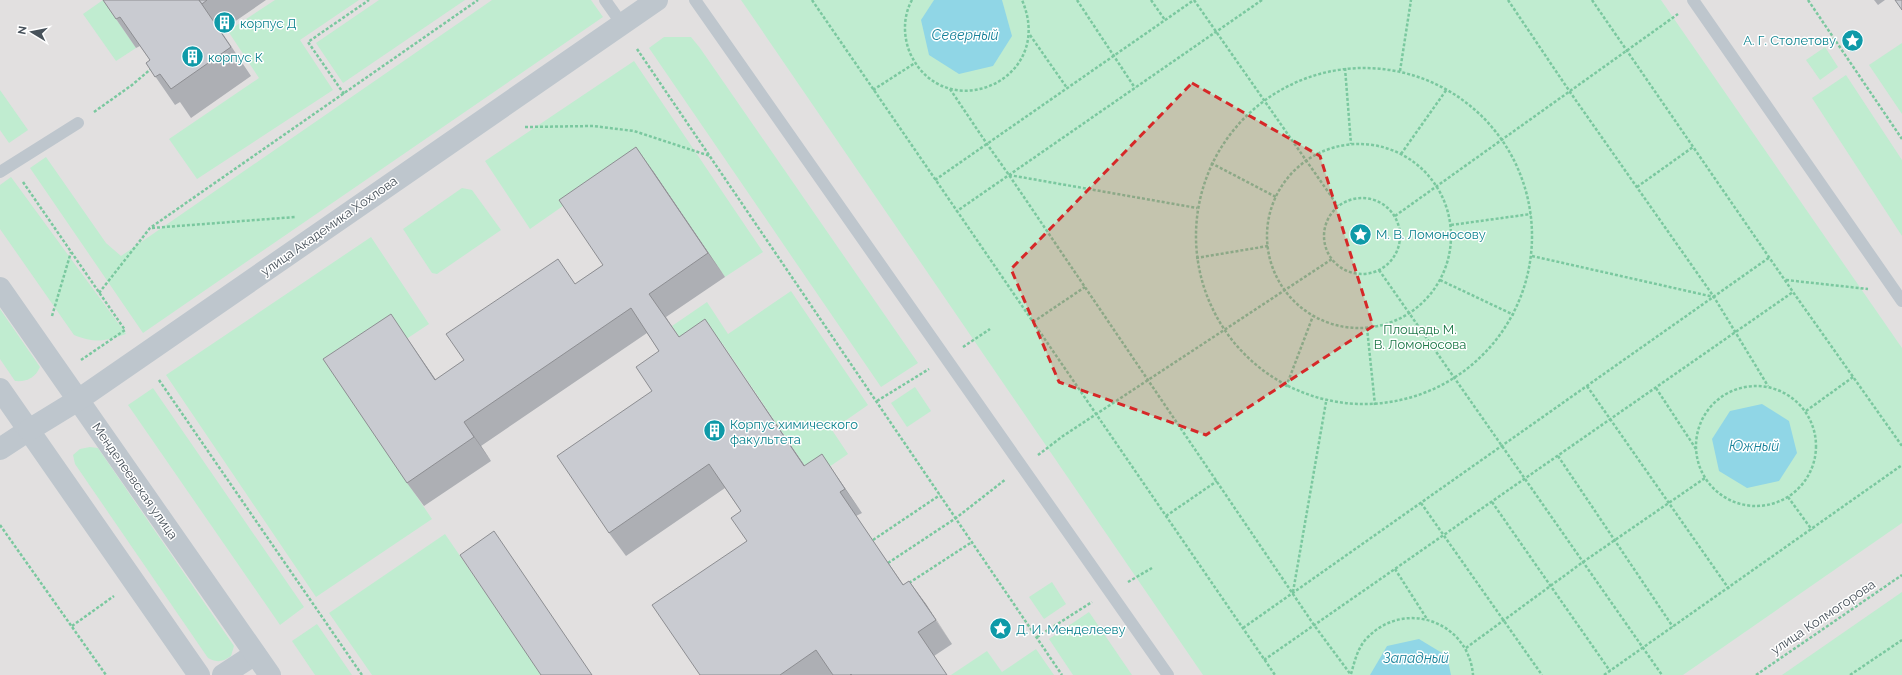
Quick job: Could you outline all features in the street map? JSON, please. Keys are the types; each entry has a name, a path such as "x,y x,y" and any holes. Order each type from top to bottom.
{"street":[{"name":"улица Академика Хохлова","path":"0,449 78,400 657,0"},
{"name":"Менделеевская улица","path":"0,288 270,675"},
{"path":"0,389 199,675"},
{"path":"223,675 255,654"}],"lane":[{"path":"604,0 622,24"},
{"path":"695,0 1168,675"},
{"path":"1694,1 1899,296"},
{"path":"0,172 78,123"}],"path":[{"path":"344,94 308,42 369,0"},
{"path":"99,293 150,228 478,0"},
{"path":"811,0 1275,675"},
{"path":"912,0 908,6 905,26 907,45 915,63 924,74 936,83 950,89 968,91 980,89 1003,80 1016,68 1022,57 1030,34 1028,13 1022,0"},
{"path":"1077,0 1135,88"},
{"path":"1151,0 1165,20"},
{"path":"935,180 1194,0 1338,206"},
{"path":"957,211 1262,0"},
{"path":"1400,71 1411,0"},
{"path":"1508,0 1570,92 1714,297 1737,332 1768,386"},
{"path":"1592,0 1793,292 1902,446"},
{"path":"1808,0 1902,139"},
{"path":"1395,216 1570,92 1694,1"},
{"path":"1030,34 1067,88"},
{"path":"637,49 1062,675"},
{"path":"873,90 915,63"},
{"path":"78,123 132,85 154,66"},
{"path":"1345,68 1351,144"},
{"path":"1345,68 1400,71 1447,89 1478,111 1503,140 1521,175 1531,214 1532,256 1526,286 1514,315 1488,351 1455,379 1417,397 1375,406 1326,402 1286,387 1251,363 1223,331 1205,296 1196,258 1197,208 1212,163 1234,128 1264,100 1303,78 1345,68"},
{"path":"950,89 1314,625 1351,675"},
{"path":"1401,154 1447,89"},
{"path":"525,127 593,126 634,131 710,156"},
{"path":"1351,144 1377,145 1401,154 1421,168 1437,186 1446,205 1451,225 1450,253 1440,280 1427,299 1409,314 1389,323 1367,328 1340,326 1313,316 1298,304 1284,290 1273,269 1268,246 1268,221 1276,197 1289,177 1306,160 1328,149 1351,144"},
{"path":"1637,187 1693,147"},
{"path":"1212,163 1276,197"},
{"path":"11,165 124,330"},
{"path":"1009,175 1197,208"},
{"path":"1362,198 1375,200 1387,206 1395,216 1400,228 1400,240 1396,252 1389,263 1379,270 1367,274 1342,268 1332,259 1327,249 1324,237 1330,215 1338,206 1349,200 1362,198"},
{"path":"1451,225 1531,214"},
{"path":"150,228 295,217"},
{"path":"1196,258 1268,246"},
{"path":"42,349 71,251"},
{"path":"1532,256 1714,297"},
{"path":"1243,628 1770,257"},
{"path":"1063,436 1332,259"},
{"path":"1379,270 1662,675"},
{"path":"1440,280 1514,315"},
{"path":"1786,280 1899,296"},
{"path":"1033,322 1085,287"},
{"path":"1264,660 1793,292"},
{"path":"1286,387 1313,316"},
{"path":"1367,328 1375,406"},
{"path":"1806,411 1854,378"},
{"path":"159,380 362,675"},
{"path":"1587,386 1609,420 1729,589"},
{"path":"1768,386 1783,391 1806,411 1815,429 1817,448 1812,467 1803,484 1788,497 1771,504 1752,506 1734,502 1718,492 1705,478 1699,464 1696,449 1698,430 1703,419 1717,400 1738,388 1768,386"},
{"path":"1656,388 1696,449"},
{"path":"1293,592 1326,402"},
{"path":"1558,456 1674,627"},
{"path":"1604,675 1729,589 1902,465"},
{"path":"1466,648 1583,562 1705,478"},
{"path":"1166,516 1217,481"},
{"path":"873,540 940,496"},
{"path":"1788,497 1812,530"},
{"path":"1492,502 1610,671"},
{"path":"1421,503 1542,675"},
{"path":"888,562 956,518"},
{"path":"0,525 106,675"},
{"path":"904,586 972,542"},
{"path":"1396,569 1428,620"},
{"name":"улица Колмогорова","path":"1756,675 1902,576"},
{"path":"72,626 134,582"},
{"path":"1351,675 1356,654 1368,636 1386,624 1406,618 1428,620 1443,626 1456,635 1466,648 1473,665 1474,675"},
{"path":"1850,675 1902,640"}],"highlighted area":[{"path":"1192,83 1320,156 1373,326 1206,435 1059,382 1011,269"}],"shaded area":[{"path":"0,0 1902,0 1902,675 0,675"}],"green space":[{"path":"103,0 136,48 116,61 83,14"},
{"path":"275,0 359,0 300,40 333,90 197,179 169,139 259,78 228,31"},
{"path":"379,0 465,0 343,83 316,43"},
{"path":"492,0 591,0 603,17 143,333 30,168 46,157 106,243 121,256"},
{"name":"Площадь М. В. Ломоносова","path":"741,0 1661,0 1902,348 1902,523 1683,675 1203,675"},
{"path":"664,37 691,37 700,48 918,363 881,387 649,48"},
{"path":"1902,43 1902,114 1869,65"},
{"path":"1825,47 1838,67 1820,80 1806,60"},
{"path":"634,61 763,252 725,277 653,171 563,206 530,229 485,161"},
{"path":"1846,75 1902,160 1902,236 1812,98"},
{"path":"0,90 28,130 9,143 0,130"},
{"path":"11,177 126,334 100,340 89,340 74,335 0,229 0,185"},
{"path":"462,188 472,190 501,230 437,274 432,273 403,229"},
{"path":"371,237 429,324 340,383 432,519 316,597 166,375"},
{"path":"791,291 868,405 832,430 848,454 813,478 722,343 695,361 672,326 707,302 728,334"},
{"path":"0,309 40,367 33,377 27,380 15,381 0,359"},
{"path":"915,387 931,411 907,427 891,403"},
{"path":"153,388 304,607 280,625 128,405"},
{"path":"90,447 98,448 234,646 231,656 225,660 215,661 208,658 75,464 73,455 80,449"},
{"path":"445,534 542,675 372,675 329,613"},
{"path":"1052,582 1066,604 1044,619 1029,597"},
{"path":"1902,592 1902,675 1782,675"},
{"path":"1089,612 1132,675 1073,675 1049,639"},
{"path":"317,624 352,675 315,675 292,641"},
{"path":"1036,649 1054,675 951,675 987,651 1002,672"}],"water":[{"name":"Северный","path":"934,0 1002,0 1012,36 993,66 959,74 929,55 921,20"},
{"name":"Южный","path":"1762,404 1789,421 1797,453 1779,481 1747,488 1719,471 1712,439 1730,411"},
{"name":"Западный","path":"1419,639 1447,656 1451,675 1370,675 1387,646"}],"building":[{"name":"корпус К","path":"103,0 199,0 231,47 171,89 160,74 155,77 146,63 150,60 120,17 116,19"},
{"path":"199,0 207,0 202,4"},
{"path":"1895,0 1902,0 1902,10"},
{"name":"Корпус химического факультета","path":"636,147 708,253 649,294 679,337 705,319 804,466 822,454 845,489 840,492 903,585 909,581 936,620 918,632 947,675 833,675 816,650 780,675 700,675 652,605 747,541 731,518 741,511 709,464 609,533 557,456 652,391 636,367 659,351 631,308 464,422 474,437 407,483 323,359 391,314 435,380 464,360 446,334 558,259 575,284 603,265 559,200"},
{"path":"494,531 592,675 541,675 460,555"}],"place":[{"name":"корпус Д","path":"224,23"},
{"name":"А. Г. Столетову","path":"1852,40"},
{"name":"корпус К","path":"193,57"},
{"name":"М. В. Ломоносову","path":"1361,234"},
{"name":"Корпус химического факультета","path":"714,431"},
{"name":"Д. И. Менделееву","path":"1000,629"}]}
